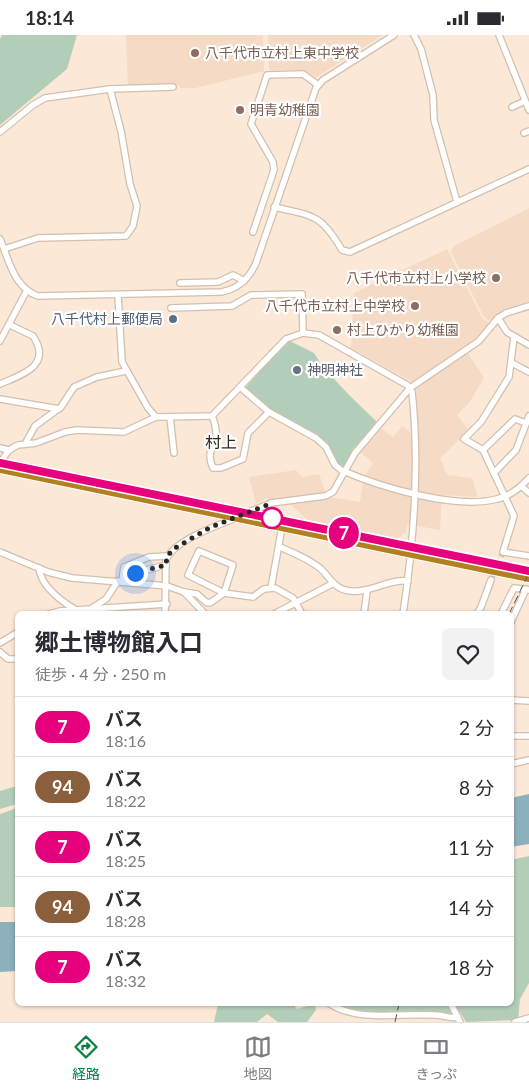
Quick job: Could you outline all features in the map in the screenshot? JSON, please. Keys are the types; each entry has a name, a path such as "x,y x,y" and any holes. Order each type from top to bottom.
{"highway":[{"path":"2,460 247,513 529,578"},
{"path":"0,469 282,527 529,571"}],"street":[{"path":"0,240 15,276 26,291 47,296 221,292 234,288 244,281 256,263 318,85 394,35"},
{"path":"414,35 422,49 433,95 434,120 457,202"},
{"path":"499,35 529,110"},
{"path":"253,232 274,170 274,162 251,124 267,75 302,74 318,85"},
{"path":"0,132 44,98 110,89 174,87"},
{"path":"4,249 38,238 126,236 131,232 136,201 130,184 121,131 110,89"},
{"path":"512,107 525,101"},
{"path":"274,207 320,219 342,250 350,252 529,169"},
{"path":"180,283 218,282 233,275 244,281"},
{"path":"0,341 26,291"},
{"path":"171,308 232,306 251,295 302,294 303,333"},
{"path":"118,295 120,356 126,371 156,417"},
{"path":"166,611 167,556 175,548 211,527 271,503 325,496 336,488 356,453 410,388 479,341 498,318 529,306"},
{"path":"521,308 529,313"},
{"path":"498,318 503,327 514,337 529,345"},
{"path":"0,384 32,370 37,363 38,351 33,336 10,325"},
{"path":"2,460 9,450 18,445 77,430 127,431 156,417 212,416 280,343 291,335 303,333 325,338 410,388"},
{"path":"514,337 509,377 481,422 464,439 483,450 514,515 503,551 529,556"},
{"path":"512,363 529,372"},
{"path":"25,444 35,426 59,409 74,387 97,377 126,371"},
{"path":"240,387 269,412 316,438 326,447 335,465 344,472 414,496 473,501 490,500 506,496 529,478"},
{"path":"404,611 414,496 416,440 410,388"},
{"path":"0,399 59,409"},
{"path":"212,416 216,432 212,443 210,462 213,467 218,469 243,459 248,433 269,412"},
{"path":"494,473 516,450 529,416"},
{"path":"170,417 174,453"},
{"path":"483,450 515,419 526,423"},
{"path":"0,448 9,450"},
{"path":"521,486 529,493"},
{"path":"271,588 280,547 282,527"},
{"path":"280,547 312,563 321,570 332,584 348,591 366,591 389,583 408,581"},
{"path":"0,552 39,568 72,578 167,586 197,594 210,603 224,593 234,565 199,551 188,575 224,593 253,597 264,589 271,588 293,598 301,611"},
{"path":"88,611 106,599 120,581 124,567 149,557 167,556"},
{"path":"135,573 166,565"},
{"path":"39,568 42,581 62,602 76,610"},
{"path":"479,611 482,607 491,579"},
{"path":"278,611 332,584"},
{"path":"503,611 514,588 528,590 514,616"},
{"path":"364,611 366,591"},
{"path":"184,592 202,611"},
{"path":"69,611 117,611 167,604"},
{"path":"0,643 15,634"},
{"path":"0,653 8,659 15,659"},
{"path":"514,700 529,701"},
{"path":"514,736 529,736"},
{"path":"514,763 529,760"},
{"path":"333,1006 347,1015 381,1019 437,1015 459,1020"},
{"path":"452,1006 459,1020"},
{"path":"344,1022 347,1015"},
{"path":"516,1022 529,1018"}],"shaded area":[{"name":"八千代市立村上東中学校","path":"126,35 263,35 264,71 196,88 180,88 179,85 128,86"},
{"path":"268,35 383,35 316,77 303,70 269,70"},
{"name":"八千代市立村上小学校","path":"529,208 529,303 502,312 491,322 484,317 451,252 454,246"},
{"name":"八千代市立村上中学校","path":"447,249 482,318 489,323 475,340 412,382 351,348 354,293"},
{"path":"467,352 484,378 469,403 457,415 469,431 440,458 447,475 472,478 478,497 442,495 440,530 407,524 406,532 397,539 309,521 284,499 265,499 256,504 249,477 296,470 302,477 319,474 327,497 360,502 364,476 373,463 359,451 379,427 393,437 402,426 418,438 415,388"}],"green space":[{"path":"2,35 77,35 67,69 0,125 0,39"},
{"path":"288,340 314,353 323,367 377,422 353,449 344,466 339,466 333,454 320,438 271,411 245,388"},
{"path":"15,787 15,805 0,809 0,791"},
{"path":"15,809 15,907 0,907 0,814"},
{"path":"529,856 529,983 520,999 518,1020 466,1022 460,1012 451,1015 355,1013 338,1006 514,1006 514,859"},
{"path":"218,1006 295,1006 297,1009 315,1006 316,1010 307,1022 278,1022 267,1014 257,1022 214,1022"}],"water":[{"path":"529,794 529,844 514,846 514,797"},
{"path":"0,922 15,922 15,971 0,972"}],"tunnel":[{"path":"491,580 503,552"}],"railway":[{"path":"510,611 529,573"},
{"path":"395,1022 399,1006"}],"bus line":[{"name":"7","path":"0,463 529,571"}],"place":[{"name":"八千代市立村上東中学校","path":"195,53"},
{"name":"明青幼稚園","path":"240,110"},
{"name":"八千代市立村上小学校","path":"496,278"},
{"name":"八千代市立村上中学校","path":"415,306"},
{"name":"八千代村上郵便局","path":"173,319"},
{"name":"村上ひかり幼稚園","path":"337,330"},
{"name":"神明神社","path":"297,370"}],"district":[{"name":"村上","path":"221,442"}],"route":[{"path":"135,573 166,565 167,556 170,552 211,527 267,505 272,518"}]}
